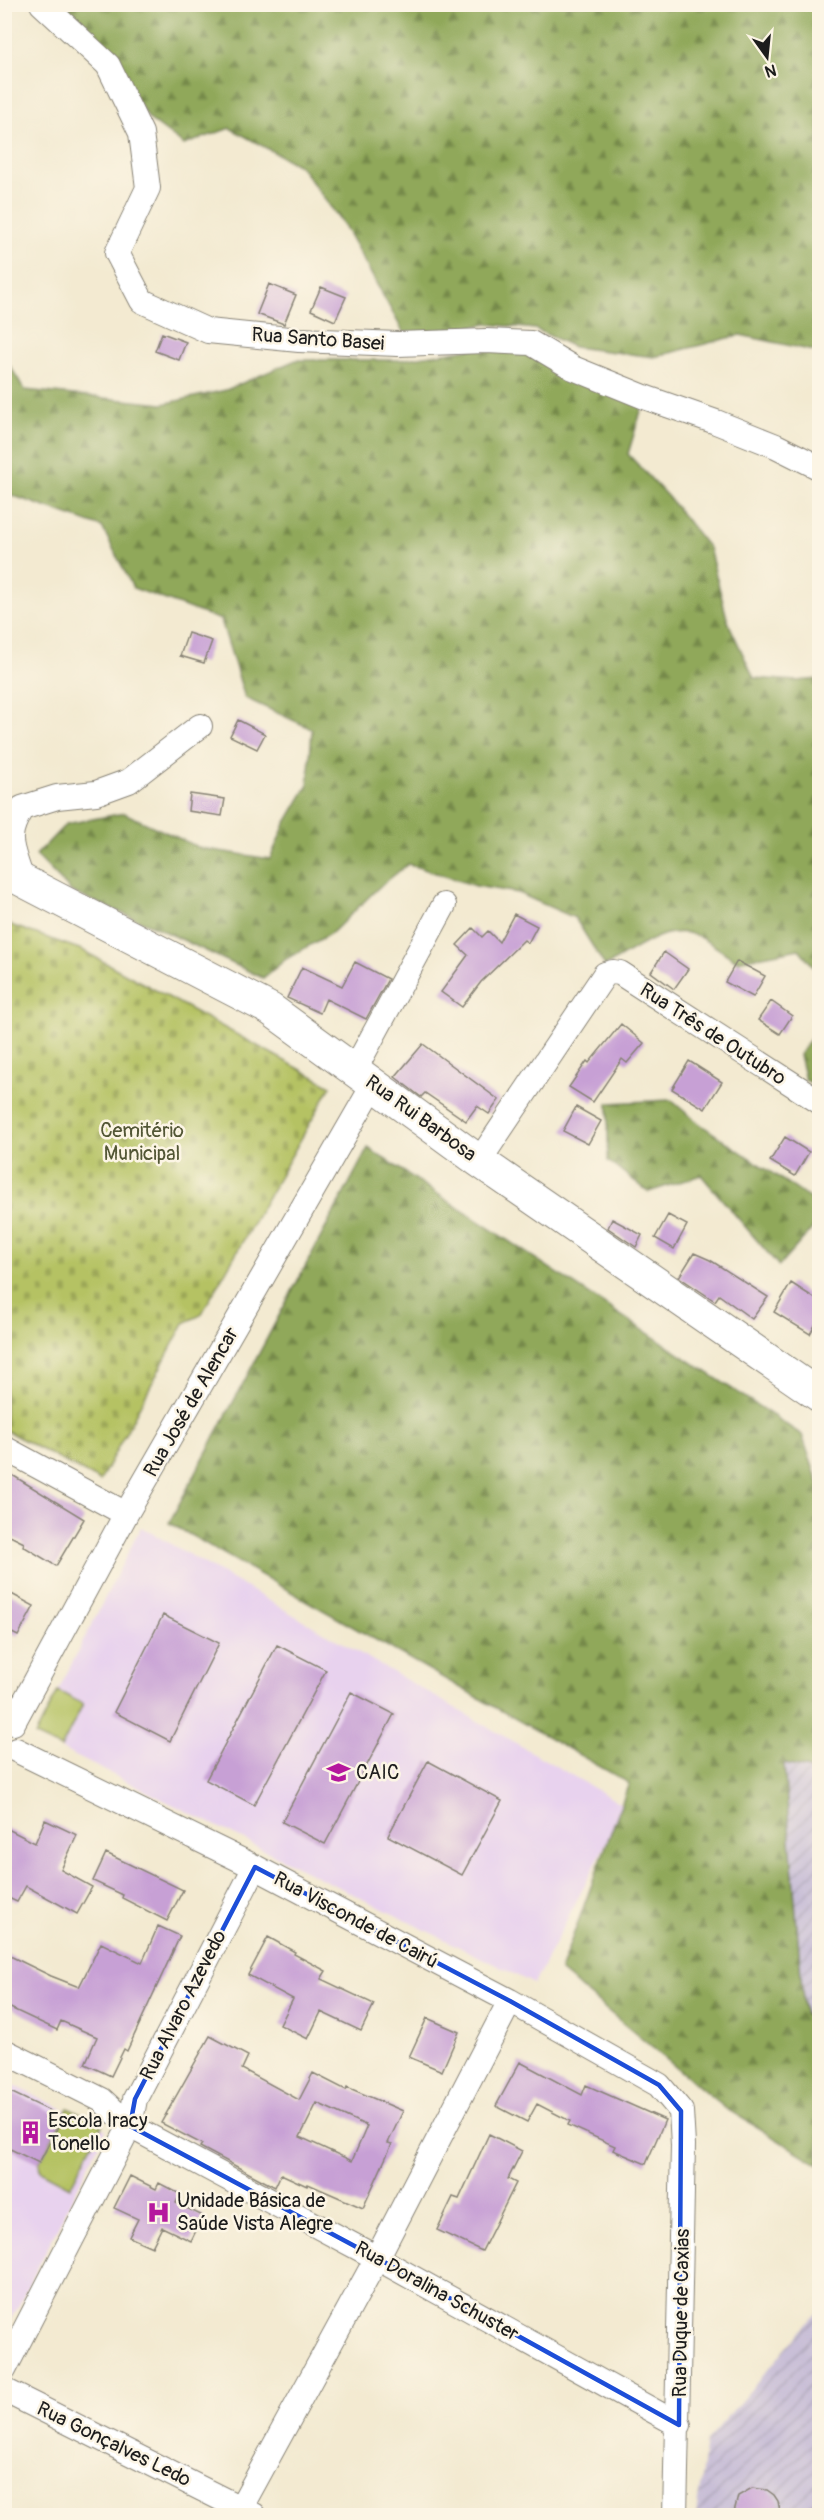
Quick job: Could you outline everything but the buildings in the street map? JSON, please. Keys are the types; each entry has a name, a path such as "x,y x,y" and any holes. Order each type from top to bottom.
{"main road":[{"name":"Rua Rui Barbosa","path":"13,876 270,1009 479,1161 819,1396"}],"street":[{"name":"Rua Santo Basei","path":"42,4 108,65 141,133 148,188 117,253 142,301 208,331 299,340 531,343 573,368 776,446 819,468"},
{"path":"13,876 9,840 11,826 22,808 57,796 96,793 129,781 200,726"},
{"name":"Rua José de Alencar","path":"9,1722 126,1514 364,1077 444,905"},
{"name":"Rua Três de Outubro","path":"479,1161 605,974 613,972 620,973 819,1102"},
{"path":"4,1448 126,1514"},
{"path":"9,1722 21,1736 20,1743 10,1752"},
{"name":"Rua Visconde de Cairú","path":"10,1752 255,1867 510,2001 659,2085 681,2111"},
{"name":"Rua Alvaro Azevedo","path":"4,2370 130,2126 135,2099 255,1867"},
{"path":"248,2511 510,2001"},
{"name":"Rua Doralina Schuster","path":"4,2051 102,2100 130,2126 377,2258 679,2425"},
{"name":"Rua Duque de Caxias","path":"675,2516 679,2425 683,2145 681,2111"},
{"name":"Rua Gonçalves Ledo","path":"4,2390 248,2511"}],"highlighted area":[{"path":"255,1867 510,2001 659,2085 681,2111 679,2425 377,2258 130,2126 135,2099"}],"shaded area":[{"name":"CAIC","path":"141,1527 625,1806 534,1984 35,1736"},
{"path":"784,1763 819,1771 819,2030 804,2014"},
{"path":"5,2081 106,2130 5,2333"},
{"path":"819,2310 819,2515 696,2516 706,2442"}],"green space":[{"path":"65,5 819,5 819,352 740,335 654,357 574,347 535,329 489,324 405,335 344,225 301,167 230,128 184,145 149,119 111,60"},
{"path":"495,345 535,347 644,401 628,454 668,497 709,548 728,622 754,678 796,681 819,679 819,973 799,949 737,961 697,936 680,933 657,937 605,966 575,918 518,893 476,886 408,864 377,889 333,932 286,959 263,978 160,929 72,892 36,855 66,824 124,813 200,848 270,859 285,824 308,785 312,729 245,698 221,620 133,588 102,527 11,495 5,506 5,358 25,390 163,404 226,390 296,360 400,360"},
{"name":"Cemitério Municipal","path":"5,923 82,950 331,1086 201,1315 184,1323 100,1481 5,1430"},
{"path":"819,1027 819,1086 805,1080 799,1055"},
{"path":"671,1100 697,1122 819,1205 819,1221 779,1266 701,1175 649,1192 608,1161 608,1103"},
{"path":"368,1148 802,1435 820,1488 819,1771 784,1764 804,2014 819,2030 819,2165 725,2108 560,1971 629,1783 169,1523"},
{"path":"58,1691 83,1704 61,1748 35,1736"},
{"path":"68,2108 102,2126 70,2187 40,2171 39,2163"}],"place":[{"name":"CAIC","path":"338,1772"},
{"name":"Escola Iracy Tonello","path":"30,2132"},
{"name":"Unidade Básica de Saúde Vista Alegre","path":"159,2212"}]}
